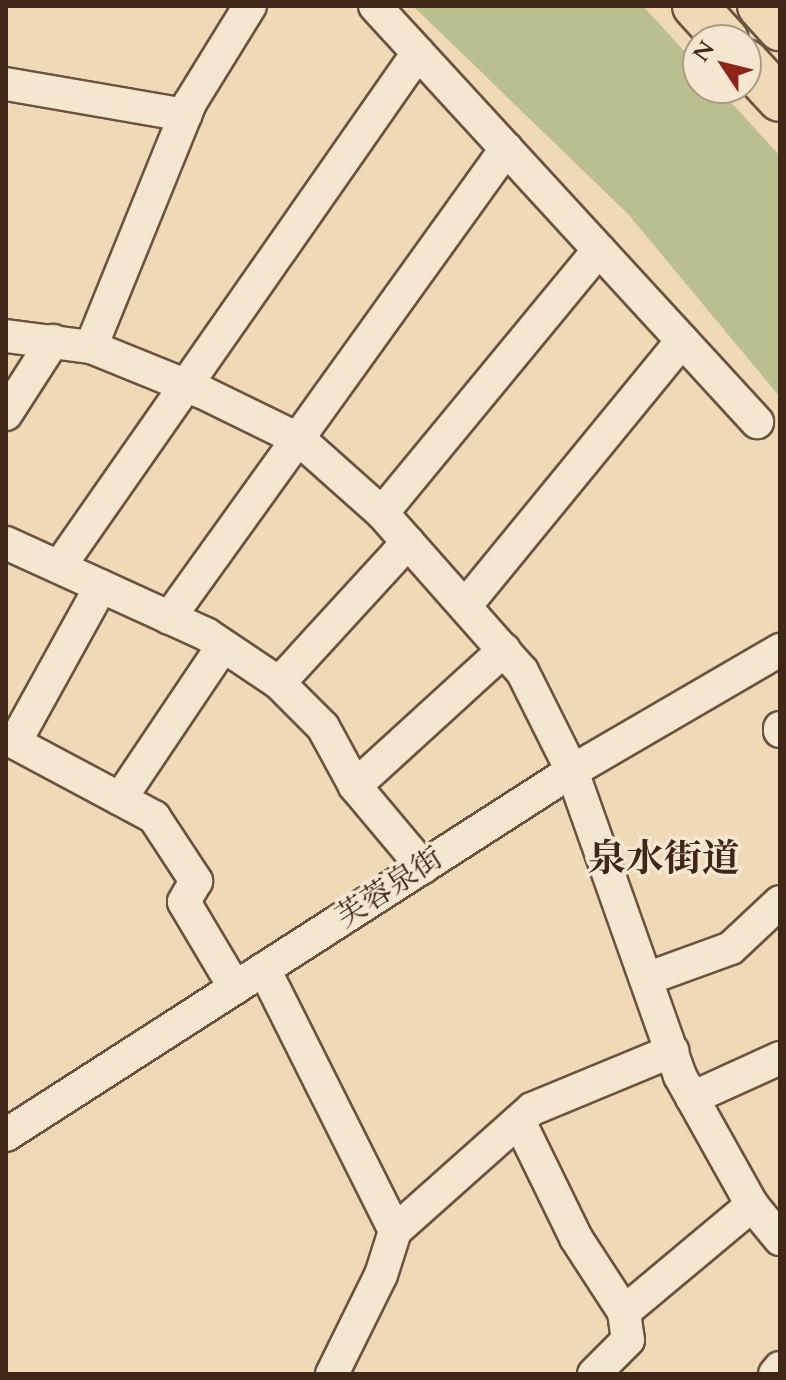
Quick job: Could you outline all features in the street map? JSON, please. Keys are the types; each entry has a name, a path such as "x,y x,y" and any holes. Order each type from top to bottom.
{"highway":[{"path":"695,6 711,24"},
{"path":"760,6 780,28"},
{"path":"762,79 780,99"}],"street":[{"path":"91,347 185,115 250,6"},
{"path":"375,6 757,422"},
{"path":"59,567 418,53"},
{"path":"6,84 185,115"},
{"path":"169,618 300,440 506,149"},
{"path":"382,513 599,250"},
{"path":"6,336 91,347 186,385 300,440 382,513 504,650 522,671 572,771 672,1051 692,1098 752,1205 780,1239"},
{"path":"6,414 53,341"},
{"path":"465,606 682,341"},
{"path":"279,683 408,542"},
{"path":"6,543 169,618 223,646 279,683 323,727 355,786 423,867"},
{"path":"101,586 10,740 154,817 196,881 184,902 235,988"},
{"path":"120,799 223,646"},
{"path":"355,786 504,650"},
{"name":"芙蓉泉街","path":"6,1135 572,771 780,650"},
{"path":"646,979 731,948 780,902"},
{"path":"264,969 395,1231"},
{"path":"332,1374 381,1275 395,1231 532,1109 672,1051"},
{"path":"692,1098 780,1058"},
{"path":"519,1121 576,1238 624,1312 628,1340 594,1374"},
{"path":"624,1312 752,1205"},
{"path":"775,1374 780,1368"}],"green space":[{"path":"413,6 643,6 682,49 682,104 733,104 780,156 780,397 628,214"}],"district":[{"name":"泉水街道","path":"664,860"}]}
